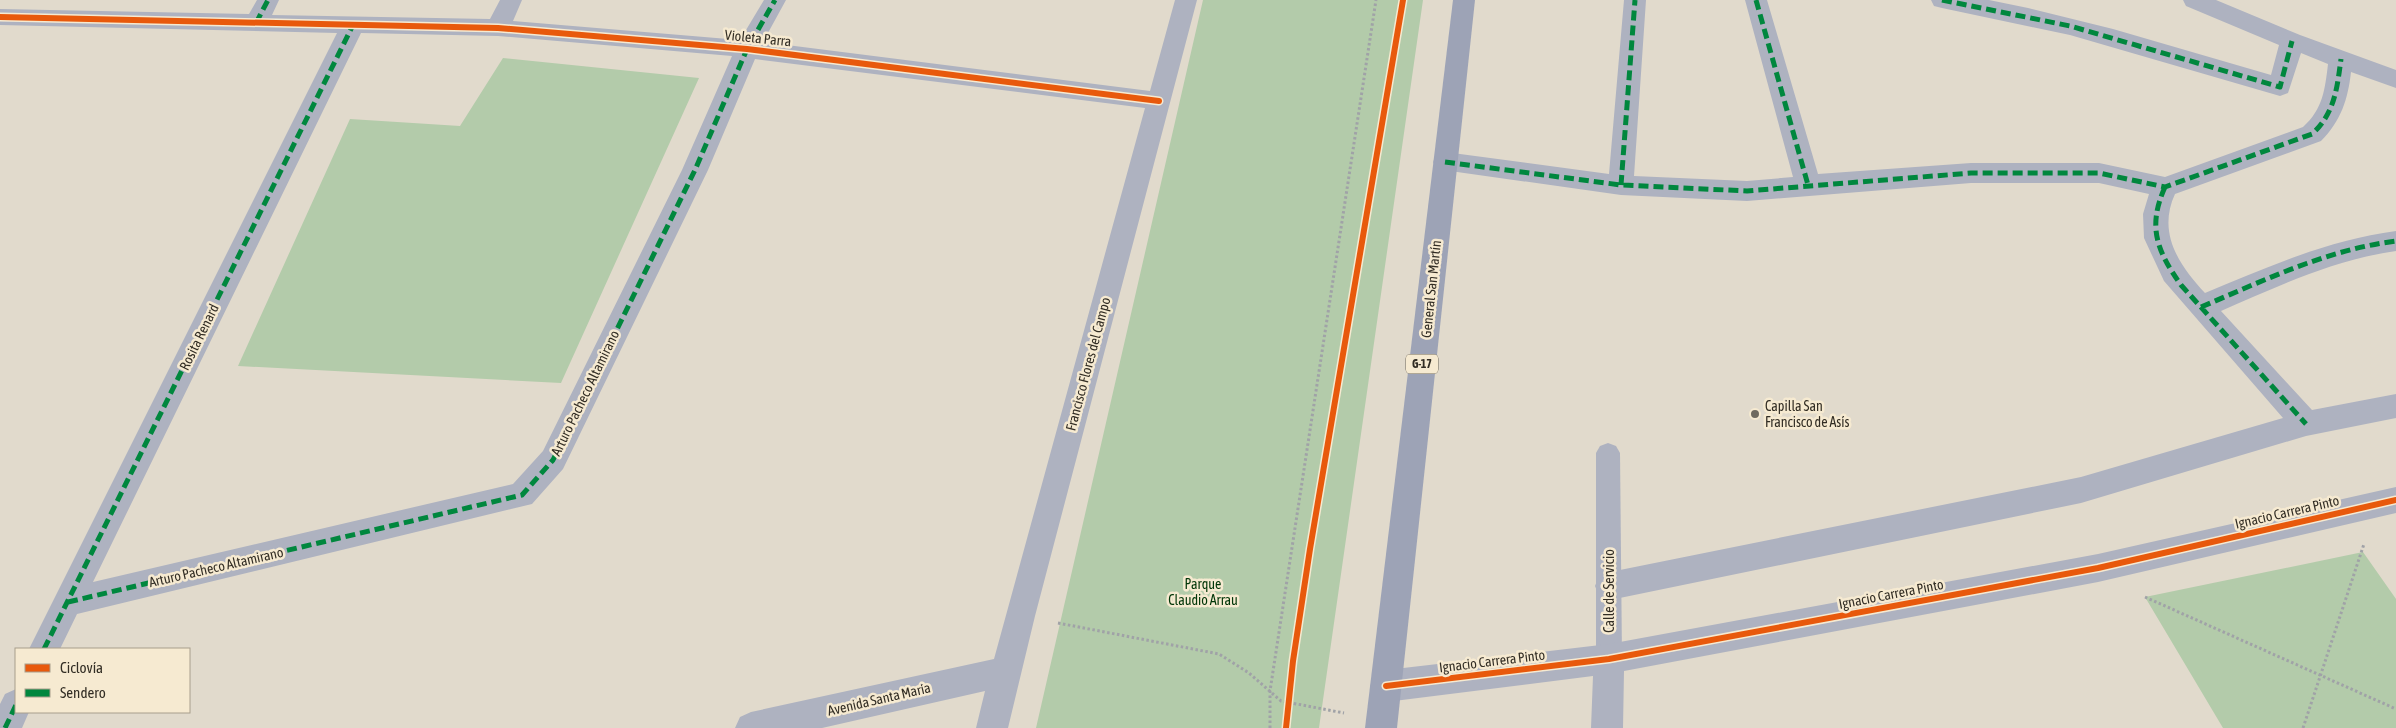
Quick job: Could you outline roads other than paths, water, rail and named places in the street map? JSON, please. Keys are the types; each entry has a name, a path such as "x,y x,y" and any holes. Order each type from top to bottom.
{"main road":[{"name":"General San Martín","path":"1381,724 1464,0"}],"street":[{"path":"256,23 268,0"},
{"path":"498,28 511,0"},
{"name":"Arturo Pacheco Altamirano","path":"68,602 522,495 553,460 695,170 747,49 775,0"},
{"name":"Francisco Flores del Campo","path":"992,728 1008,671 1020,616 1186,0"},
{"path":"1621,186 1634,0"},
{"path":"1756,0 1808,185"},
{"path":"1942,0 2052,21 2118,37 2280,87 2292,41"},
{"path":"2194,0 2292,41 2396,79"},
{"name":"Violeta Parra","path":"0,17 498,28 747,49 1159,101"},
{"name":"Rosita Renard","path":"45,648 353,25"},
{"path":"1445,162 1621,186 1747,192 1808,185 1971,174 2099,173 2165,187 2312,134 2324,124 2333,107 2341,59"},
{"path":"2165,187 2158,200 2154,215 2154,231 2159,249 2177,279 2306,424"},
{"path":"2201,307 2302,263 2338,252 2396,241"},
{"path":"1610,586 2081,490 2306,424 2396,406"},
{"name":"Ignacio Carrera Pinto","path":"1386,686 1609,660 2098,568 2383,503"},
{"name":"Calle de Servicio","path":"1607,728 1609,660"},
{"name":"Avenida Santa María","path":"751,728 1008,671"},
{"path":"4,728 15,707"}],"lane":[{"name":"Calle de Servicio","path":"1608,453 1609,660"}],"place":[{"name":"Capilla San Francisco de Asís","path":"1755,414"}],"park label":[{"name":"Parque Claudio Arrau","path":"1203,592"}]}
